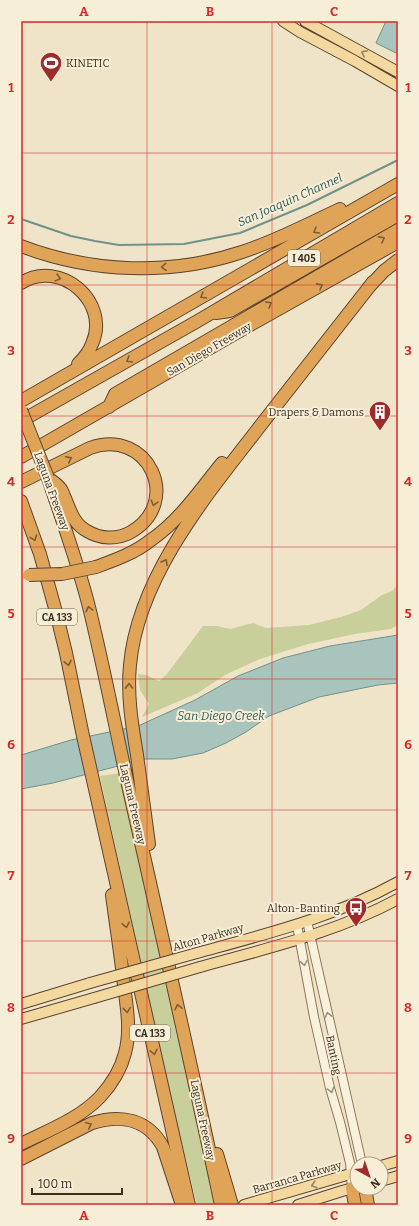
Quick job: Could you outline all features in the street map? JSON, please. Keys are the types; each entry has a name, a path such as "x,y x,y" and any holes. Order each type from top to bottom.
{"highway":[{"path":"21,246 63,259 114,267 162,268 196,264 225,257 262,245 398,184"},
{"path":"21,401 398,184"},
{"name":"San Diego Freeway","path":"21,422 398,203"},
{"name":"San Diego Freeway","path":"209,314 230,311 398,215"},
{"path":"109,407 114,394 398,230"},
{"name":"San Diego Freeway","path":"21,457 398,242"},
{"path":"25,574 62,574 96,567 122,557 144,545 161,532 180,515 372,282 398,260"},
{"path":"21,283 31,278 41,276 62,279 76,286 86,295 90,302 95,314 96,322 93,343 86,356 68,374"},
{"path":"162,932 161,907 150,848 129,695 132,646 140,613 158,574 191,520 217,483 372,282"},
{"name":"Laguna Freeway","path":"21,410 51,482 88,602 190,1058 221,1205"},
{"path":"21,482 90,448 101,445 117,444 136,452 148,464 155,481 155,502 150,515 140,526 119,537 105,537 86,531 75,522 60,488 51,482"},
{"name":"CA 133","path":"21,501 40,554 66,653 83,736 189,1205"},
{"path":"21,1144 74,1117 99,1098 112,1083 121,1066 128,1042 129,1025 111,888 111,860"},
{"path":"190,1058 232,1205"},
{"path":"21,1159 92,1123 116,1118 133,1121 148,1130 160,1142 182,1205"}],"main road":[{"path":"283,21 300,32 398,86"},
{"path":"305,21 398,72"},
{"name":"Alton Parkway","path":"21,1004 197,952 297,925 351,905 398,882"},
{"path":"21,1019 310,936 362,917 398,899"},
{"name":"Barranca Parkway","path":"247,1204 349,1174"},
{"path":"298,1205 349,1190"}],"street":[{"name":"Banting","path":"307,921 360,1156"},
{"name":"Banting","path":"297,925 330,1088 349,1159"}],"green space":[{"path":"398,584 398,625 391,629 355,634 308,644 260,659 225,675 198,693 142,717 149,704 140,690 138,674 146,675 159,681 167,674 203,626 217,626 230,629 253,623 266,628 309,625 361,610 382,595 392,591"},
{"path":"120,773 217,1205 197,1205 167,1081 100,776"}],"water":[{"path":"386,21 398,21 398,54 376,43"},
{"name":"San Diego Creek","path":"398,635 398,683 378,685 319,697 269,716 246,732 203,753 172,759 145,759 53,783 21,789 21,755 71,740 138,726 195,700 238,676 283,658 330,646"}],"waterway":[{"name":"San Joaquin Channel","path":"21,219 71,236 119,245 184,244 240,233 307,205 398,160"}],"place":[{"name":"KINETIC","path":"51,82"},
{"name":"Drapers & Damons","path":"380,432"},
{"name":"Alton-Banting","path":"356,928"}]}
